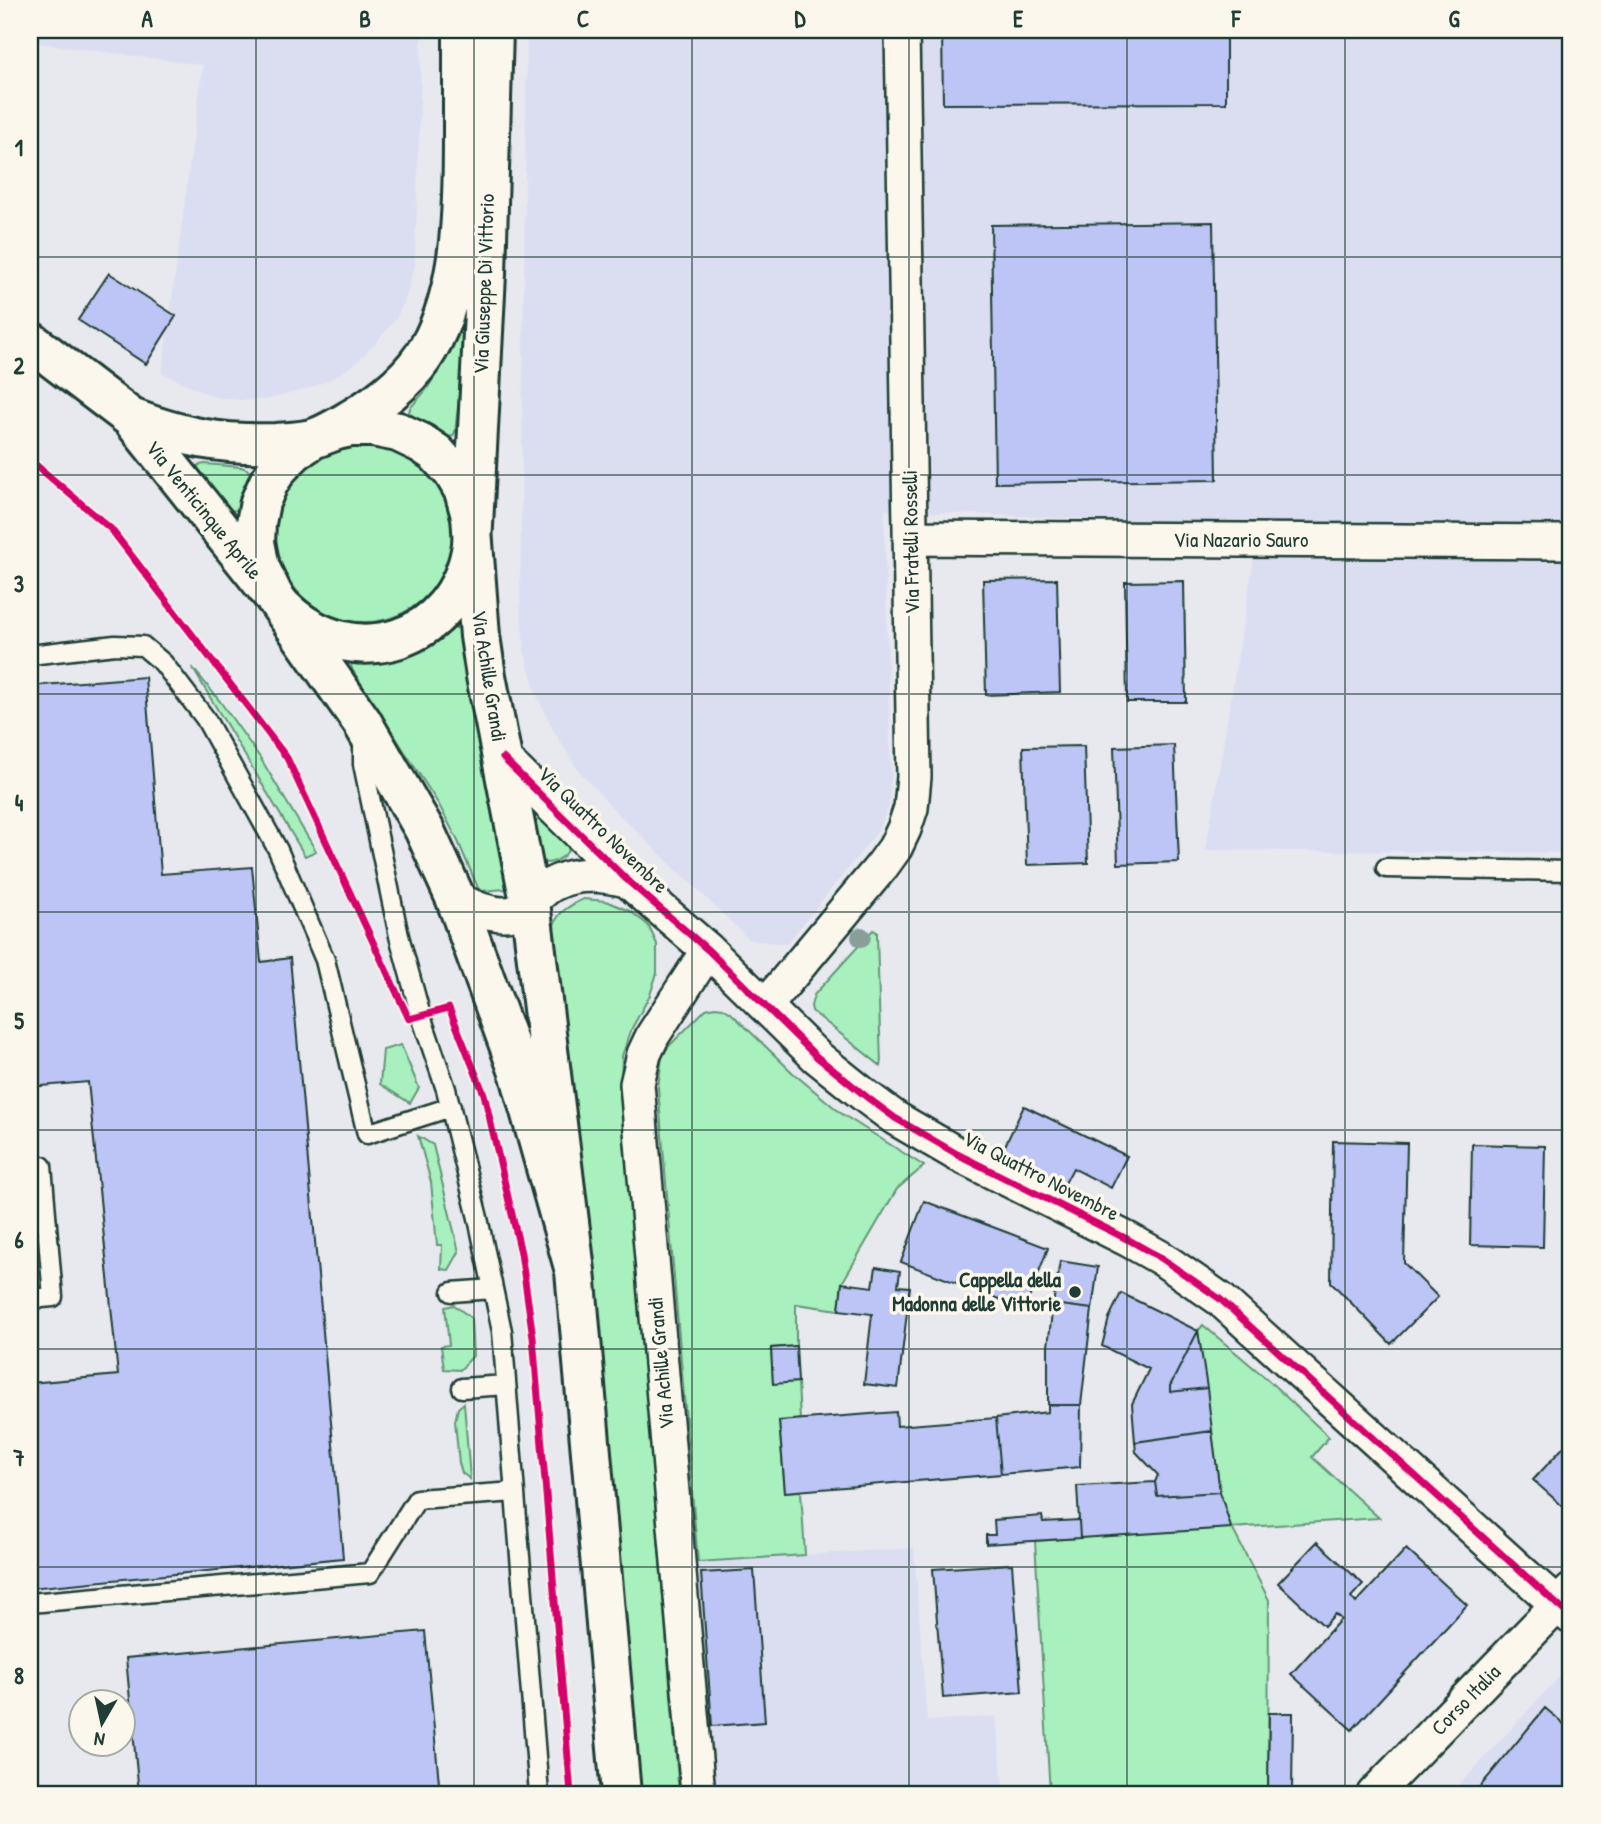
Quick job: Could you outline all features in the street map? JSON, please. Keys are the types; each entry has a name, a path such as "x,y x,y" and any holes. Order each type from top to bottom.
{"main road":[{"name":"Via Giuseppe Di Vittorio","path":"316,438 368,409 400,383 428,349 442,321 461,225 463,30"},
{"name":"Via Giuseppe Di Vittorio","path":"473,538 486,274 493,30"},
{"name":"Via Venticinque Aprile","path":"30,341 131,418 278,601"},
{"name":"Via Venticinque Aprile","path":"131,418 167,432 222,442 279,443 316,438"},
{"name":"Via Achille Grandi","path":"575,1271 520,1075 455,897 424,829 362,722 278,601 266,582 258,560 255,538 257,512 266,488 279,467 295,451 316,438 344,428 373,427 398,432 436,453 462,488 471,516 480,636 530,902 575,1271 621,1794"},
{"name":"Via Achille Grandi","path":"278,601 290,615 308,628 340,641 370,644 403,637 432,620 455,595 467,571 473,538"}],"street":[{"name":"Via Fratelli Rosselli","path":"766,1005 882,866 895,848 911,807 914,777 902,30"},
{"name":"Via Nazario Sauro","path":"911,538 1571,542"},
{"name":"Via Quattro Novembre","path":"503,758 627,880 708,950 817,1057 868,1098 895,1118 957,1154 1161,1258 1220,1299 1567,1604"},
{"name":"Via Quattro Novembre","path":"455,897 476,909 498,913 519,911 544,888 576,875 627,880"},
{"name":"Via Achille Grandi","path":"698,1794 637,1084 644,1054 653,1035 708,950"},
{"name":"Corso Italia","path":"1374,1794 1567,1604"}],"lane":[{"path":"30,655 115,645 143,646 163,663 205,718 278,850 325,960 367,1134 450,1107"},
{"path":"362,722 363,764 399,936 450,1107 478,1218 502,1331 539,1794"},
{"path":"1386,868 1571,871"},
{"path":"30,1167 42,1166 53,1297 30,1299"},
{"path":"452,1292 493,1289"},
{"path":"462,1388 506,1385"},
{"path":"30,1603 370,1573 417,1499 515,1492"}],"shaded area":[{"path":"30,30 422,30 415,265 397,317 374,345 356,363 333,378 310,388 265,400 214,397 162,373 203,65 30,42"},
{"path":"527,30 1571,30 1571,853 1206,850 1259,527 884,510 891,775 889,806 878,831 787,944 750,940 611,807 575,766 537,696 525,654 520,608"},
{"path":"914,1548 927,1721 996,1716 1004,1794 666,1794 698,1562"},
{"path":"1559,1677 1571,1688 1571,1794 1451,1794"}],"green space":[{"path":"473,282 455,432 449,437 416,420 409,412 442,364"},
{"path":"364,446 398,452 427,471 446,500 452,534 446,568 427,597 398,616 364,622 330,616 301,597 282,568 276,534 282,500 301,471 330,452"},
{"path":"199,465 241,467 250,473 238,510 228,511 195,473"},
{"path":"455,628 462,628 508,883 505,889 482,891 478,888 439,805 351,666 353,662 392,659 418,652"},
{"path":"192,667 261,759 316,851 305,856"},
{"path":"543,820 568,844 565,855 546,863 541,860 534,823"},
{"path":"583,899 606,901 630,911 648,925 657,944 657,973 622,1056 621,1081 679,1794 638,1794 549,946 558,916"},
{"path":"873,930 877,932 881,1066 812,1011 811,1006 814,995"},
{"path":"715,1007 731,1013 793,1073 842,1114 924,1166 897,1189 842,1283 839,1310 796,1304 796,1346 771,1348 773,1383 798,1382 800,1420 779,1422 785,1492 801,1491 805,1555 698,1562 658,1088 662,1057 668,1047 706,1009"},
{"path":"401,1045 419,1088 410,1103 380,1084 383,1050"},
{"path":"418,1136 433,1145 459,1252 449,1270 441,1269 442,1245 437,1245 431,1182"},
{"path":"454,1305 471,1318 473,1356 460,1370 444,1369 441,1346 449,1345 445,1307"},
{"path":"1203,1325 1267,1379 1329,1437 1312,1457 1379,1518 1232,1528 1269,1600 1268,1794 1050,1794 1035,1541 1231,1527 1220,1492 1198,1331"},
{"path":"464,1403 470,1479 462,1473 459,1463 455,1421 458,1408"}],"building":[{"path":"942,30 1226,30 1226,103 943,104"},
{"path":"1213,222 1217,480 995,483 991,225"},
{"path":"109,273 176,316 146,364 78,320"},
{"path":"1057,579 1060,692 986,695 983,580"},
{"path":"1184,581 1186,702 1127,702 1125,582"},
{"path":"145,677 161,874 252,867 261,962 290,958 343,1558 30,1588 30,1383 118,1375 88,1082 30,1087 30,686"},
{"path":"1174,745 1179,862 1118,864 1114,747"},
{"path":"1084,746 1088,863 1027,865 1023,747"},
{"path":"1024,1106 1127,1156 1111,1188 1073,1168 1063,1187 1000,1156"},
{"path":"1333,1141 1407,1143 1404,1263 1438,1297 1391,1344 1331,1282"},
{"path":"1472,1144 1545,1146 1543,1247 1470,1245"},
{"path":"924,1201 1048,1248 1025,1309 901,1262"},
{"name":"Cappella della Madonna delle Vittorie","path":"1060,1261 1098,1267 1092,1309 1053,1304"},
{"path":"876,1267 900,1271 898,1286 910,1287 898,1388 864,1384 872,1314 839,1310 842,1283 873,1287"},
{"path":"1121,1293 1198,1331 1170,1386 1170,1392 1207,1388 1212,1431 1135,1442 1132,1404 1149,1369 1102,1346 1109,1318"},
{"path":"1053,1304 1092,1309 1081,1405 1048,1405 1048,1346"},
{"path":"1198,1331 1207,1388 1170,1392 1170,1386"},
{"path":"796,1346 798,1382 773,1384 771,1348"},
{"path":"1048,1405 1081,1405 1080,1467 1001,1474 996,1418 1048,1412"},
{"path":"896,1412 897,1426 996,1418 1001,1474 785,1492 779,1421"},
{"path":"1212,1431 1220,1492 1157,1496 1155,1482 1158,1475 1136,1452 1135,1442"},
{"path":"1571,1439 1571,1507 1568,1511 1533,1480"},
{"path":"1155,1482 1157,1496 1220,1492 1231,1528 1080,1538 1077,1486"},
{"path":"1042,1516 1043,1522 1079,1520 1080,1538 986,1544 986,1535 995,1535 994,1520"},
{"path":"1317,1542 1363,1584 1351,1597 1356,1603 1406,1549 1467,1605 1352,1730 1291,1674 1341,1619 1335,1614 1324,1626 1278,1583"},
{"path":"1012,1564 1022,1692 943,1698 933,1569"},
{"path":"754,1570 765,1722 712,1726 701,1573"},
{"path":"425,1631 440,1794 139,1794 136,1758 136,1688 129,1688 126,1658"},
{"path":"1545,1708 1571,1730 1571,1794 1474,1794"},
{"path":"1269,1713 1293,1713 1292,1792 1268,1792"},
{"path":"784,1791 785,1794 735,1794"}],"cycle path":[{"path":"30,460 111,529 287,758 409,1019 449,1008 484,1094 521,1253 533,1337 571,1794"},
{"path":"503,758 627,880 708,950 817,1057 895,1118 957,1154 1129,1240 1161,1258 1220,1299 1571,1617"}],"place":[{"name":"Cappella della Madonna delle Vittorie","path":"1075,1292"}]}
